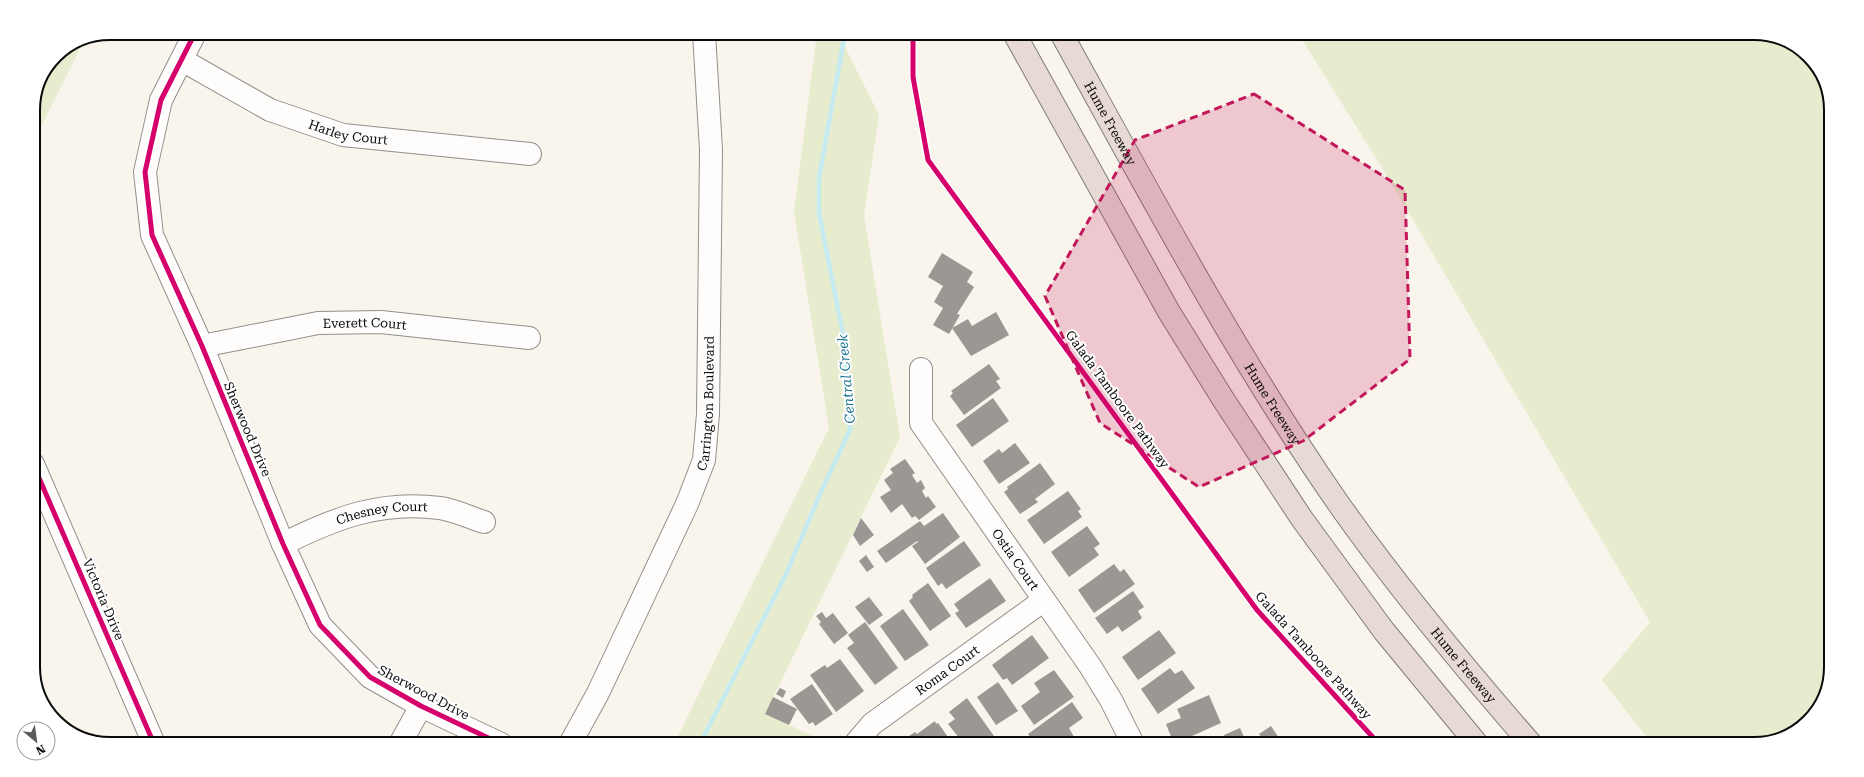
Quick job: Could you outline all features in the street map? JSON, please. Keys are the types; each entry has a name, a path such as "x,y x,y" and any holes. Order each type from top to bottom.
{"highway":[{"path":"1018,40 1169,312 1232,412 1302,519 1375,619 1470,737"},
{"name":"Hume Freeway","path":"1065,40 1206,295 1277,411 1338,503 1407,596 1474,678 1525,737"}],"street":[{"name":"Sherwood Drive","path":"192,40 161,100 145,172 152,235 202,346 284,544 320,625 370,677 421,706 486,737"},
{"name":"Carrington Boulevard","path":"574,737 598,693 687,504 704,460 708,414 711,150 704,40"},
{"name":"Harley Court","path":"182,60 270,110 343,134 530,154"},
{"name":"Everett Court","path":"202,346 318,323 381,322 529,338"},
{"name":"Ostia Court","path":"920,369 921,423 1090,666 1111,700 1130,737"},
{"name":"Victoria Drive","path":"40,480 151,737"},
{"name":"Chesney Court","path":"284,544 319,526 354,514 395,507 441,508 484,522"},
{"name":"Roma Court","path":"861,737 872,724 1044,600"},
{"path":"404,737 421,706"}],"highlighted area":[{"path":"1254,94 1405,190 1410,359 1303,441 1199,487 1100,423 1045,296 1135,140"}],"green space":[{"path":"816,40 842,40 879,115 864,216 900,437 765,714 815,737 677,737 829,428 794,212"},
{"path":"1302,40 1754,40 1768,41 1781,45 1797,54 1810,67 1819,83 1824,105 1824,667 1823,681 1819,694 1810,710 1804,717 1785,730 1768,736 1647,737 1602,680 1650,622 1387,176"},
{"path":"81,47 40,130 40,105 42,92 47,79 54,67 64,57"}],"building":[{"path":"942,253 973,272 967,282 974,287 957,314 960,315 949,334 933,325 943,308 934,302 943,286 928,277"},
{"path":"996,312 1009,335 971,356 952,328 968,319 972,326"},
{"path":"989,364 1000,379 996,381 1001,388 964,415 950,396 953,393 951,391"},
{"path":"993,398 1009,421 972,447 956,425"},
{"path":"1015,443 1030,463 999,484 983,461 999,449 1002,453"},
{"path":"905,459 915,473 912,475 917,483 921,480 925,488 922,491 926,498 928,496 936,507 919,520 915,516 912,518 902,504 891,513 880,497 891,490 884,480 893,473 890,469"},
{"path":"1040,463 1055,484 1035,499 1038,502 1020,514 1004,492 1008,489 1007,487"},
{"path":"1068,491 1081,509 1078,511 1082,517 1044,544 1027,520"},
{"path":"943,513 960,537 925,564 912,546 918,542 917,541 886,563 877,551 920,521 924,526"},
{"path":"861,518 874,535 860,546 853,535"},
{"path":"1087,526 1100,544 1094,548 1099,555 1069,577 1051,552"},
{"path":"964,541 981,565 946,589 942,583 938,586 926,568"},
{"path":"866,555 874,567 867,572 859,561"},
{"path":"1114,564 1120,572 1124,569 1135,584 1094,613 1078,590"},
{"path":"990,578 1006,601 966,628 955,613 959,611 954,604"},
{"path":"928,583 951,616 930,631 909,601 913,597 912,595"},
{"path":"1133,591 1144,607 1138,611 1142,618 1122,632 1118,626 1107,634 1095,618"},
{"path":"869,597 883,615 869,625 855,607"},
{"path":"903,609 929,645 905,661 880,626"},
{"path":"822,612 826,618 833,613 848,633 834,644 819,624 821,622 816,616"},
{"path":"865,622 898,668 875,685 847,648 854,643 848,635"},
{"path":"1159,630 1176,653 1138,680 1122,657"},
{"path":"1032,635 1049,658 1012,685 1007,678 1003,680 992,665"},
{"path":"840,659 864,691 836,712 810,675 825,665 827,668"},
{"path":"1170,668 1175,674 1182,670 1195,688 1158,714 1141,689"},
{"path":"1054,670 1074,697 1034,725 1021,706 1040,692 1034,683"},
{"path":"998,682 1018,711 996,725 977,697"},
{"path":"812,684 833,714 815,726 813,722 809,724 790,699"},
{"path":"780,688 786,691 783,698 776,694"},
{"path":"1209,695 1221,723 1190,737 1171,737 1166,724 1181,718 1177,709"},
{"path":"773,697 797,709 789,725 765,714"},
{"path":"967,698 994,736 958,737 948,724 955,719 949,712"},
{"path":"1072,702 1083,718 1069,728 1074,737 1030,737 1028,734"},
{"path":"935,721 948,737 908,737 915,732 917,734"},
{"path":"1271,726 1279,737 1261,737 1259,734"},
{"path":"1240,728 1244,737 1225,737 1224,735"}],"waterway":[{"name":"Central Creek","path":"704,737 787,572 820,494 850,430 845,344 819,213 819,178 844,40"}],"cycle path":[{"path":"191,40 161,100 145,172 152,235 202,346 283,544 320,625 370,677 421,706 486,737"},
{"name":"Galada Tamboore Pathway","path":"913,40 913,77 928,160 1257,610 1373,737"},
{"path":"40,480 151,737"}]}
